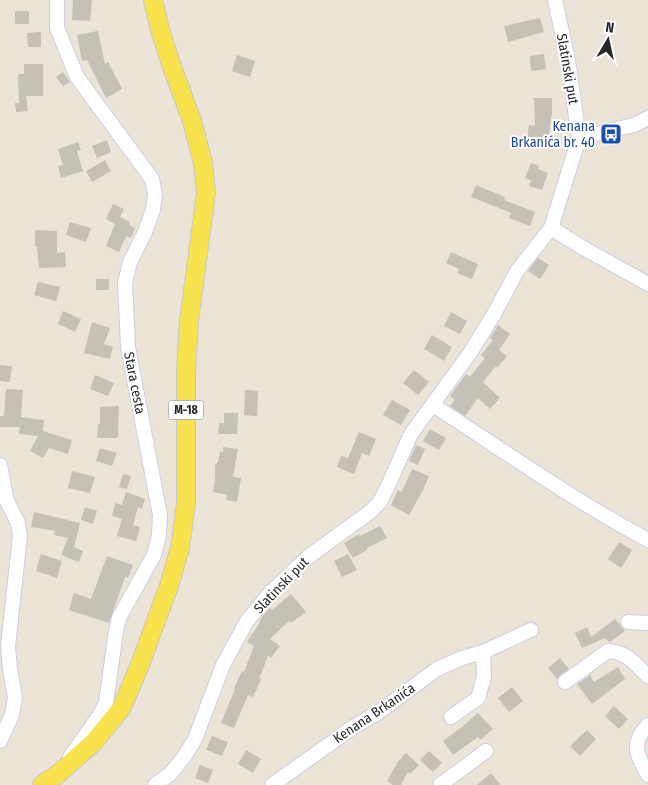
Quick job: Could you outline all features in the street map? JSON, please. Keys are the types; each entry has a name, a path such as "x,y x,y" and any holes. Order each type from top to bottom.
{"main road":[{"name":"Stara cesta","path":"42,785 58,774 93,743 121,709 169,586 180,548 186,503 186,371 189,321 206,193 203,163 197,138 167,52 154,0"}],"street":[{"name":"Stara cesta","path":"57,0 57,28 77,77 152,179 155,194 153,210 130,262 125,283 128,347 160,515 159,535 154,555 119,618 106,703 58,774"},
{"name":"Slatinski put","path":"155,785 170,774 184,757 195,739 223,665 247,621 271,592 308,557 371,511 380,502 411,434 470,354 517,271 551,228 579,138 568,60 555,0"},
{"path":"579,138 634,125 648,118"},
{"path":"551,228 648,284"},
{"path":"433,405 614,522 648,540"},
{"path":"0,464 4,502 18,523 20,536 8,646 15,698 12,715 0,741"},
{"path":"628,622 648,623"},
{"name":"Kenana Brkanića","path":"272,785 352,728 379,712 437,669 482,652 531,630"},
{"path":"565,682 608,650 627,656 648,676"},
{"path":"451,717 478,698 484,677 482,652"},
{"path":"648,725 641,732 636,750 648,775"},
{"path":"440,785 486,751"}],"building":[{"path":"73,0 92,0 90,21 72,20"},
{"path":"15,11 29,11 29,24 15,24"},
{"path":"540,18 544,32 508,42 504,26"},
{"path":"98,31 105,64 108,62 122,89 106,98 87,60 82,61 77,35"},
{"path":"41,32 41,47 28,47 27,33"},
{"path":"544,54 546,69 531,71 530,56"},
{"path":"237,55 255,61 250,77 232,71"},
{"path":"24,64 43,64 43,96 26,96 28,111 16,112 15,103 19,103 18,74 24,74"},
{"path":"63,72 70,82 63,86 56,77"},
{"path":"534,98 552,98 547,149 526,146 529,125 535,126"},
{"path":"107,140 111,152 97,158 92,146"},
{"path":"78,142 81,150 77,151 83,171 61,178 58,166 63,165 58,149"},
{"path":"105,160 111,171 92,182 86,171"},
{"path":"531,163 539,166 538,169 548,173 542,190 529,186 531,180 525,178"},
{"path":"476,185 505,197 504,200 535,212 530,226 509,218 511,213 471,197"},
{"path":"113,204 124,209 120,217 130,222 129,225 135,228 131,238 126,236 119,252 106,246 115,224 106,219"},
{"path":"70,222 91,228 86,242 66,235"},
{"path":"35,230 57,231 57,253 65,252 66,267 39,268 37,246 35,246"},
{"path":"451,252 478,264 472,279 457,273 459,269 446,263"},
{"path":"538,258 549,265 540,279 528,271"},
{"path":"96,279 109,279 109,290 96,290"},
{"path":"38,282 60,287 56,301 34,295"},
{"path":"63,311 81,319 75,332 58,324"},
{"path":"451,312 467,321 460,334 444,326"},
{"path":"92,322 110,328 104,344 113,347 110,359 84,353"},
{"path":"498,325 510,334 499,350 507,356 483,382 500,398 490,409 478,398 465,416 450,406 455,400 450,396 466,374 470,377 485,358 481,355 493,340 490,338"},
{"path":"432,335 452,347 444,361 424,349"},
{"path":"0,365 12,366 10,382 0,381"},
{"path":"414,370 429,382 418,395 403,383"},
{"path":"95,375 114,383 108,396 90,389"},
{"path":"6,389 23,390 21,417 44,420 43,431 72,440 68,454 49,448 43,458 30,451 38,436 19,434 20,427 0,427 0,416 4,416"},
{"path":"245,390 258,391 257,416 244,415"},
{"path":"392,400 410,410 401,425 383,415"},
{"path":"119,406 118,438 97,438 98,424 100,424 100,407"},
{"path":"224,413 238,413 237,434 218,434 219,423 224,423"},
{"path":"430,429 446,438 439,450 423,441"},
{"path":"359,432 376,439 369,456 362,453 354,474 337,467 341,456 348,458"},
{"path":"416,445 425,449 418,465 409,461"},
{"path":"223,447 238,449 233,477 241,478 237,502 226,500 227,495 213,492 215,465 218,462 220,451 223,452"},
{"path":"100,448 117,453 112,466 96,461"},
{"path":"412,469 429,476 409,515 391,505 398,490 402,492"},
{"path":"72,471 95,477 90,493 68,488"},
{"path":"123,474 131,476 127,489 119,487"},
{"path":"126,492 145,499 142,509 138,507 133,525 140,527 136,541 117,536 122,519 112,516 115,503 122,505"},
{"path":"85,507 97,511 93,524 81,520"},
{"path":"34,512 80,523 74,547 83,551 79,562 61,555 68,538 54,535 55,531 31,527"},
{"path":"380,526 387,538 367,548 367,550 353,558 344,543 359,534 360,536"},
{"path":"619,542 632,550 621,568 608,559"},
{"path":"41,554 62,561 57,578 36,571"},
{"path":"348,554 357,570 342,577 334,561"},
{"path":"107,556 133,565 128,578 125,577 109,623 69,610 74,593 91,599"},
{"path":"291,594 306,612 291,623 289,621 270,639 280,646 271,658 268,656 253,697 248,695 234,728 221,723 234,688 242,671 244,672 254,646 247,642 269,608 272,610"},
{"path":"615,619 625,631 610,642 605,638 582,648 575,633 587,627 591,637"},
{"path":"560,658 569,669 557,679 548,668"},
{"path":"618,667 625,679 592,704 577,684 590,675 594,682"},
{"path":"512,687 523,701 509,712 498,698"},
{"path":"614,706 628,719 619,729 605,716"},
{"path":"478,713 493,729 480,740 478,737 453,755 443,741"},
{"path":"587,730 596,739 580,756 570,746"},
{"path":"212,736 228,742 222,756 206,750"},
{"path":"246,750 261,759 253,773 238,764"},
{"path":"429,751 442,763 433,772 420,760"},
{"path":"406,753 419,765 410,774 408,772 401,785 393,785 387,781 397,763"},
{"path":"200,765 213,770 208,783 195,778"},
{"path":"491,773 501,785 477,785"}],"place":[{"name":"Kenana Brkanića br. 40","path":"611,134"}]}
